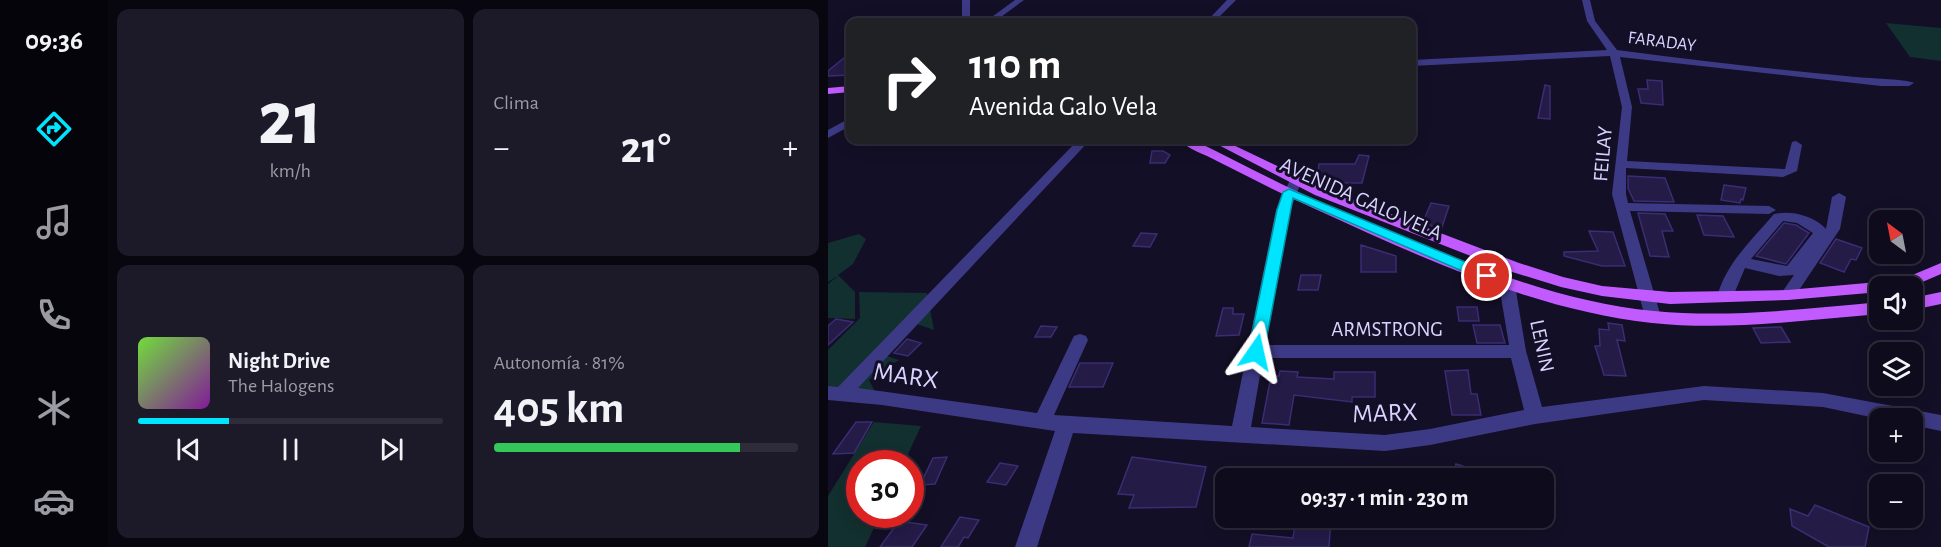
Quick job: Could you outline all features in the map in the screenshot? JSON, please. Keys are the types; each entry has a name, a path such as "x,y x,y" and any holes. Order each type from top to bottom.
{"main road":[{"path":"828,83 846,82"},
{"path":"828,91 846,89"},
{"name":"AVENIDA GALO VELA","path":"1194,144 1293,186 1507,285 1585,306 1653,317 1742,319 1869,309"},
{"name":"AVENIDA GALO VELA","path":"1222,144 1293,186 1320,192 1514,267 1561,282 1647,296 1788,295 1869,288"},
{"name":"AVENIDA GALO VELA","path":"1923,276 1941,268"},
{"path":"1923,302 1941,298"}],"street":[{"path":"966,0 966,18"},
{"path":"995,18 1020,0"},
{"path":"1214,18 1232,0"},
{"name":"FEILAY","path":"1586,0 1591,21 1614,53 1627,107 1619,194 1653,317"},
{"name":"FARADAY","path":"1416,63 1614,53 1781,73 1881,83 1908,83"},
{"path":"828,135 846,124"},
{"path":"836,393 1080,144"},
{"path":"1620,164 1783,173 1791,171 1796,145"},
{"path":"1240,435 1283,210 1293,186"},
{"path":"1788,295 1833,229 1839,197"},
{"path":"1622,207 1769,210"},
{"path":"1725,297 1732,275 1742,262 1779,217 1797,218 1814,226 1821,233 1791,270 1779,271 1742,262"},
{"name":"LENIN","path":"1507,285 1518,351 1535,416"},
{"path":"1042,422 1080,340"},
{"name":"ARMSTRONG","path":"1256,352 1518,351"},
{"name":"MARX","path":"836,393 1066,425 1385,443 1430,437 1535,416 1704,393 1823,400 1941,423"},
{"path":"1026,547 1066,425"}],"green space":[{"path":"1886,23 1941,28 1941,61 1910,57"},
{"path":"859,234 866,239 853,264 838,275 855,292 855,319 828,318 828,284 838,276 828,282 828,243"},
{"path":"859,292 927,293 934,330 911,322 881,354 899,360 869,380 878,397 828,392 828,350 860,318"},
{"path":"874,422 921,426 910,450 857,450"},
{"path":"846,467 846,528 874,528 865,547 828,547 828,496"}],"building":[{"path":"846,56 846,75 828,76 828,71"},
{"path":"1647,80 1662,81 1663,105 1641,103 1638,89 1648,89"},
{"path":"1545,85 1550,86 1550,119 1538,118"},
{"path":"1152,151 1163,151 1170,155 1165,163 1150,163"},
{"path":"1359,155 1369,156 1362,183 1317,183 1319,164 1355,164"},
{"path":"1628,176 1665,178 1674,202 1634,201 1628,188"},
{"path":"1724,185 1746,188 1743,200 1741,199 1740,203 1721,200"},
{"path":"1431,203 1449,206 1441,230 1423,222"},
{"path":"1638,213 1665,214 1673,231 1662,231 1669,257 1650,256"},
{"path":"1697,215 1723,216 1734,237 1704,235"},
{"path":"1784,223 1796,225 1809,233 1786,264 1756,256"},
{"path":"1589,231 1613,232 1625,266 1602,266 1564,256 1564,252 1598,251"},
{"path":"1141,233 1157,234 1150,247 1133,246"},
{"path":"1836,239 1862,248 1856,260 1851,259 1844,272 1820,263"},
{"path":"1361,245 1396,256 1396,272 1361,272"},
{"path":"1301,275 1321,275 1318,290 1298,290"},
{"path":"1457,307 1477,307 1479,321 1459,321"},
{"path":"1223,308 1233,308 1233,314 1244,314 1239,335 1216,336"},
{"path":"836,319 853,322 828,345 828,326"},
{"path":"1608,323 1622,325 1625,341 1617,340 1626,376 1604,375 1595,346 1600,346 1599,329 1609,330"},
{"path":"1473,325 1500,325 1505,343 1477,343"},
{"path":"1041,326 1057,327 1051,337 1035,337"},
{"path":"1781,327 1790,342 1761,343 1753,328"},
{"path":"907,339 921,343 908,356 894,353"},
{"path":"1080,363 1113,363 1103,387 1069,387"},
{"path":"1468,370 1471,394 1477,394 1481,415 1452,415 1445,371"},
{"path":"1280,371 1298,372 1297,377 1334,379 1334,372 1375,372 1375,397 1352,397 1352,402 1294,395 1289,425 1262,423 1271,376 1279,376"},
{"path":"856,422 872,422 856,450 833,454"},
{"path":"947,457 935,484 924,485 924,477 933,458"},
{"path":"1132,457 1206,467 1196,507 1129,508 1134,495 1118,494"},
{"path":"1000,463 1018,466 1006,485 987,482"},
{"path":"1456,464 1469,468 1455,468"},
{"path":"1815,505 1869,527 1865,547 1829,547 1792,526 1790,509 1808,516"},
{"path":"960,517 979,520 968,538 964,537 958,547 941,547"},
{"path":"924,525 927,525 912,547 880,547 894,528 924,528"},
{"path":"1294,528 1330,528 1329,547 1249,547 1252,534 1293,538"}],"route":[{"path":"1256,352 1283,210 1289,192 1487,276"}]}
